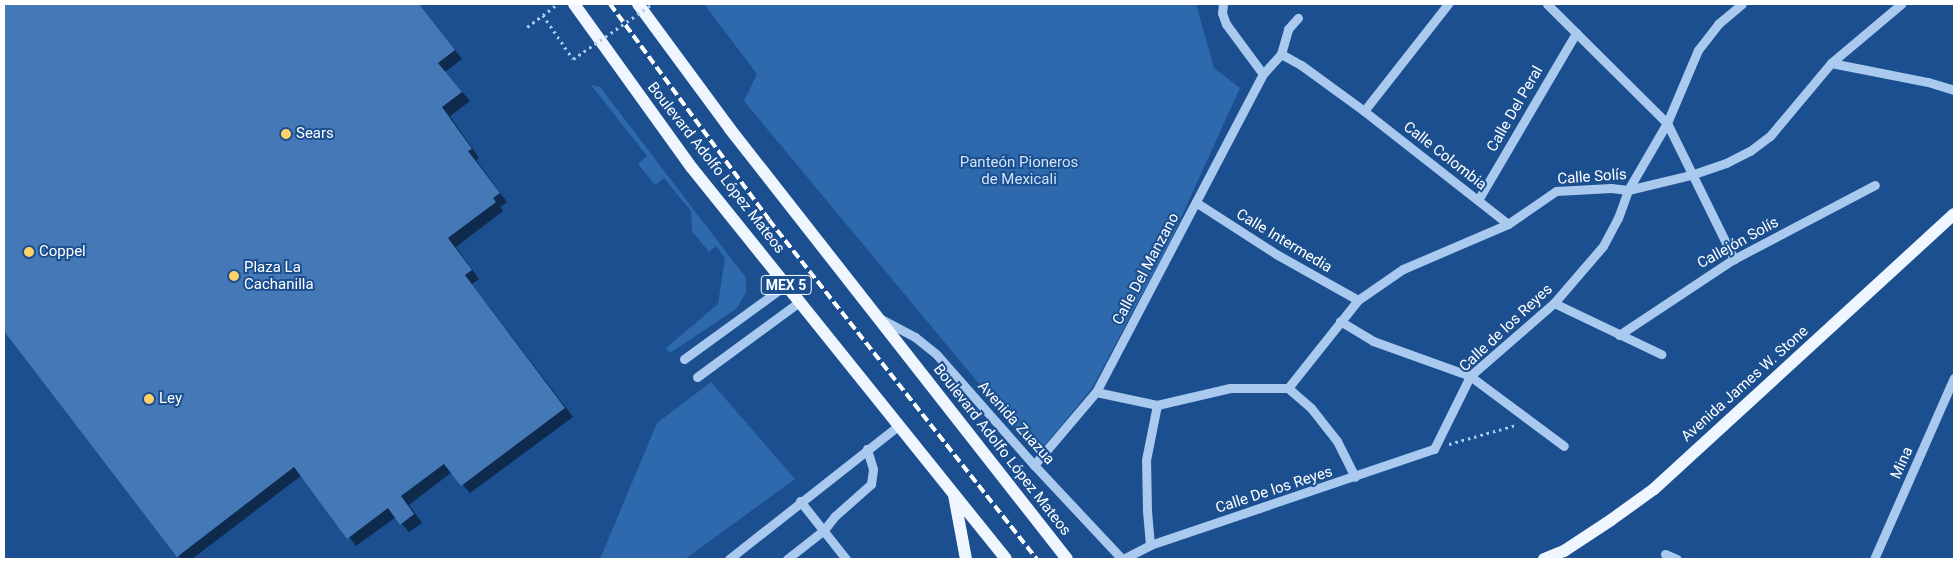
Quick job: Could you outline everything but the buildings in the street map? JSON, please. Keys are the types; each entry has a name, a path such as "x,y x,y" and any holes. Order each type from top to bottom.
{"main road":[{"name":"Boulevard Adolfo López Mateos","path":"574,4 657,121 799,302 898,426 954,492 1006,559"},
{"name":"Boulevard Adolfo López Mateos","path":"638,4 730,129 1067,559"},
{"name":"Avenida James W. Stone","path":"1544,559 1572,546 1654,489 1954,214"},
{"path":"954,492 966,559"}],"street":[{"path":"1223,4 1222,13 1226,24 1263,74 1281,54 1288,29 1298,18"},
{"path":"1364,111 1448,4"},
{"path":"1547,4 1667,122 1691,175 1734,259"},
{"name":"Calle de los Reyes","path":"1434,448 1470,376 1554,303 1603,246 1618,218 1628,190 1667,122 1698,50 1718,24 1742,4"},
{"name":"Calle Solís","path":"1288,388 1358,300 1403,269 1508,224 1556,191 1611,188 1628,190 1691,175 1726,163 1750,152 1770,136 1831,63 1901,4"},
{"name":"Calle Del Peral","path":"1478,200 1576,33"},
{"name":"Calle Colombia","path":"1281,54 1301,65 1364,111 1508,224"},
{"path":"1831,63 1928,82 1954,90"},
{"name":"Calle Del Manzano","path":"1034,465 1096,392 1197,203 1263,74"},
{"name":"Callejón Solís","path":"1619,335 1734,259 1875,185"},
{"name":"Calle Intermedia","path":"1197,203 1276,254 1358,300"},
{"path":"684,359 786,285"},
{"path":"697,377 799,302"},
{"path":"1554,303 1661,354"},
{"name":"Avenida Zuazua","path":"878,318 915,337 937,355 1034,465 1123,559"},
{"path":"1340,321 1373,341 1470,376 1564,446"},
{"name":"Mina","path":"1874,559 1954,378"},
{"path":"1096,392 1157,405 1230,388 1288,388 1311,408 1337,441 1355,477"},
{"path":"1150,545 1146,460 1157,405"},
{"path":"728,559 898,426"},
{"name":"Calle De los Reyes","path":"1123,559 1150,545 1355,477 1434,448"},
{"path":"787,559 798,556 835,516 870,484 873,469 867,449"},
{"path":"800,501 846,559"},
{"path":"1665,554 1677,559"}],"path":[{"path":"527,27 558,4"},
{"path":"543,15 573,59 652,4"},
{"path":"1434,448 1529,421"}],"green space":[{"name":"Panteón Pioneros de Mexicali","path":"704,4 1196,4 1214,68 1240,88 1170,242 1092,388 1042,449 1033,447 1010,421 744,101 757,74"},
{"path":"591,85 600,87 746,278 746,293 736,309 670,353 666,348 718,304 725,258 716,246 709,252 692,231 691,211 664,178 655,185 638,164 647,156"},
{"path":"711,382 795,479 685,559 600,559 657,423"}],"railway":[{"path":"610,4 769,220 1037,559"}],"place":[{"name":"Sears","path":"286,134"},
{"name":"Coppel","path":"29,252"},
{"name":"Plaza La Cachanilla","path":"234,276"},
{"name":"Ley","path":"149,399"}]}
